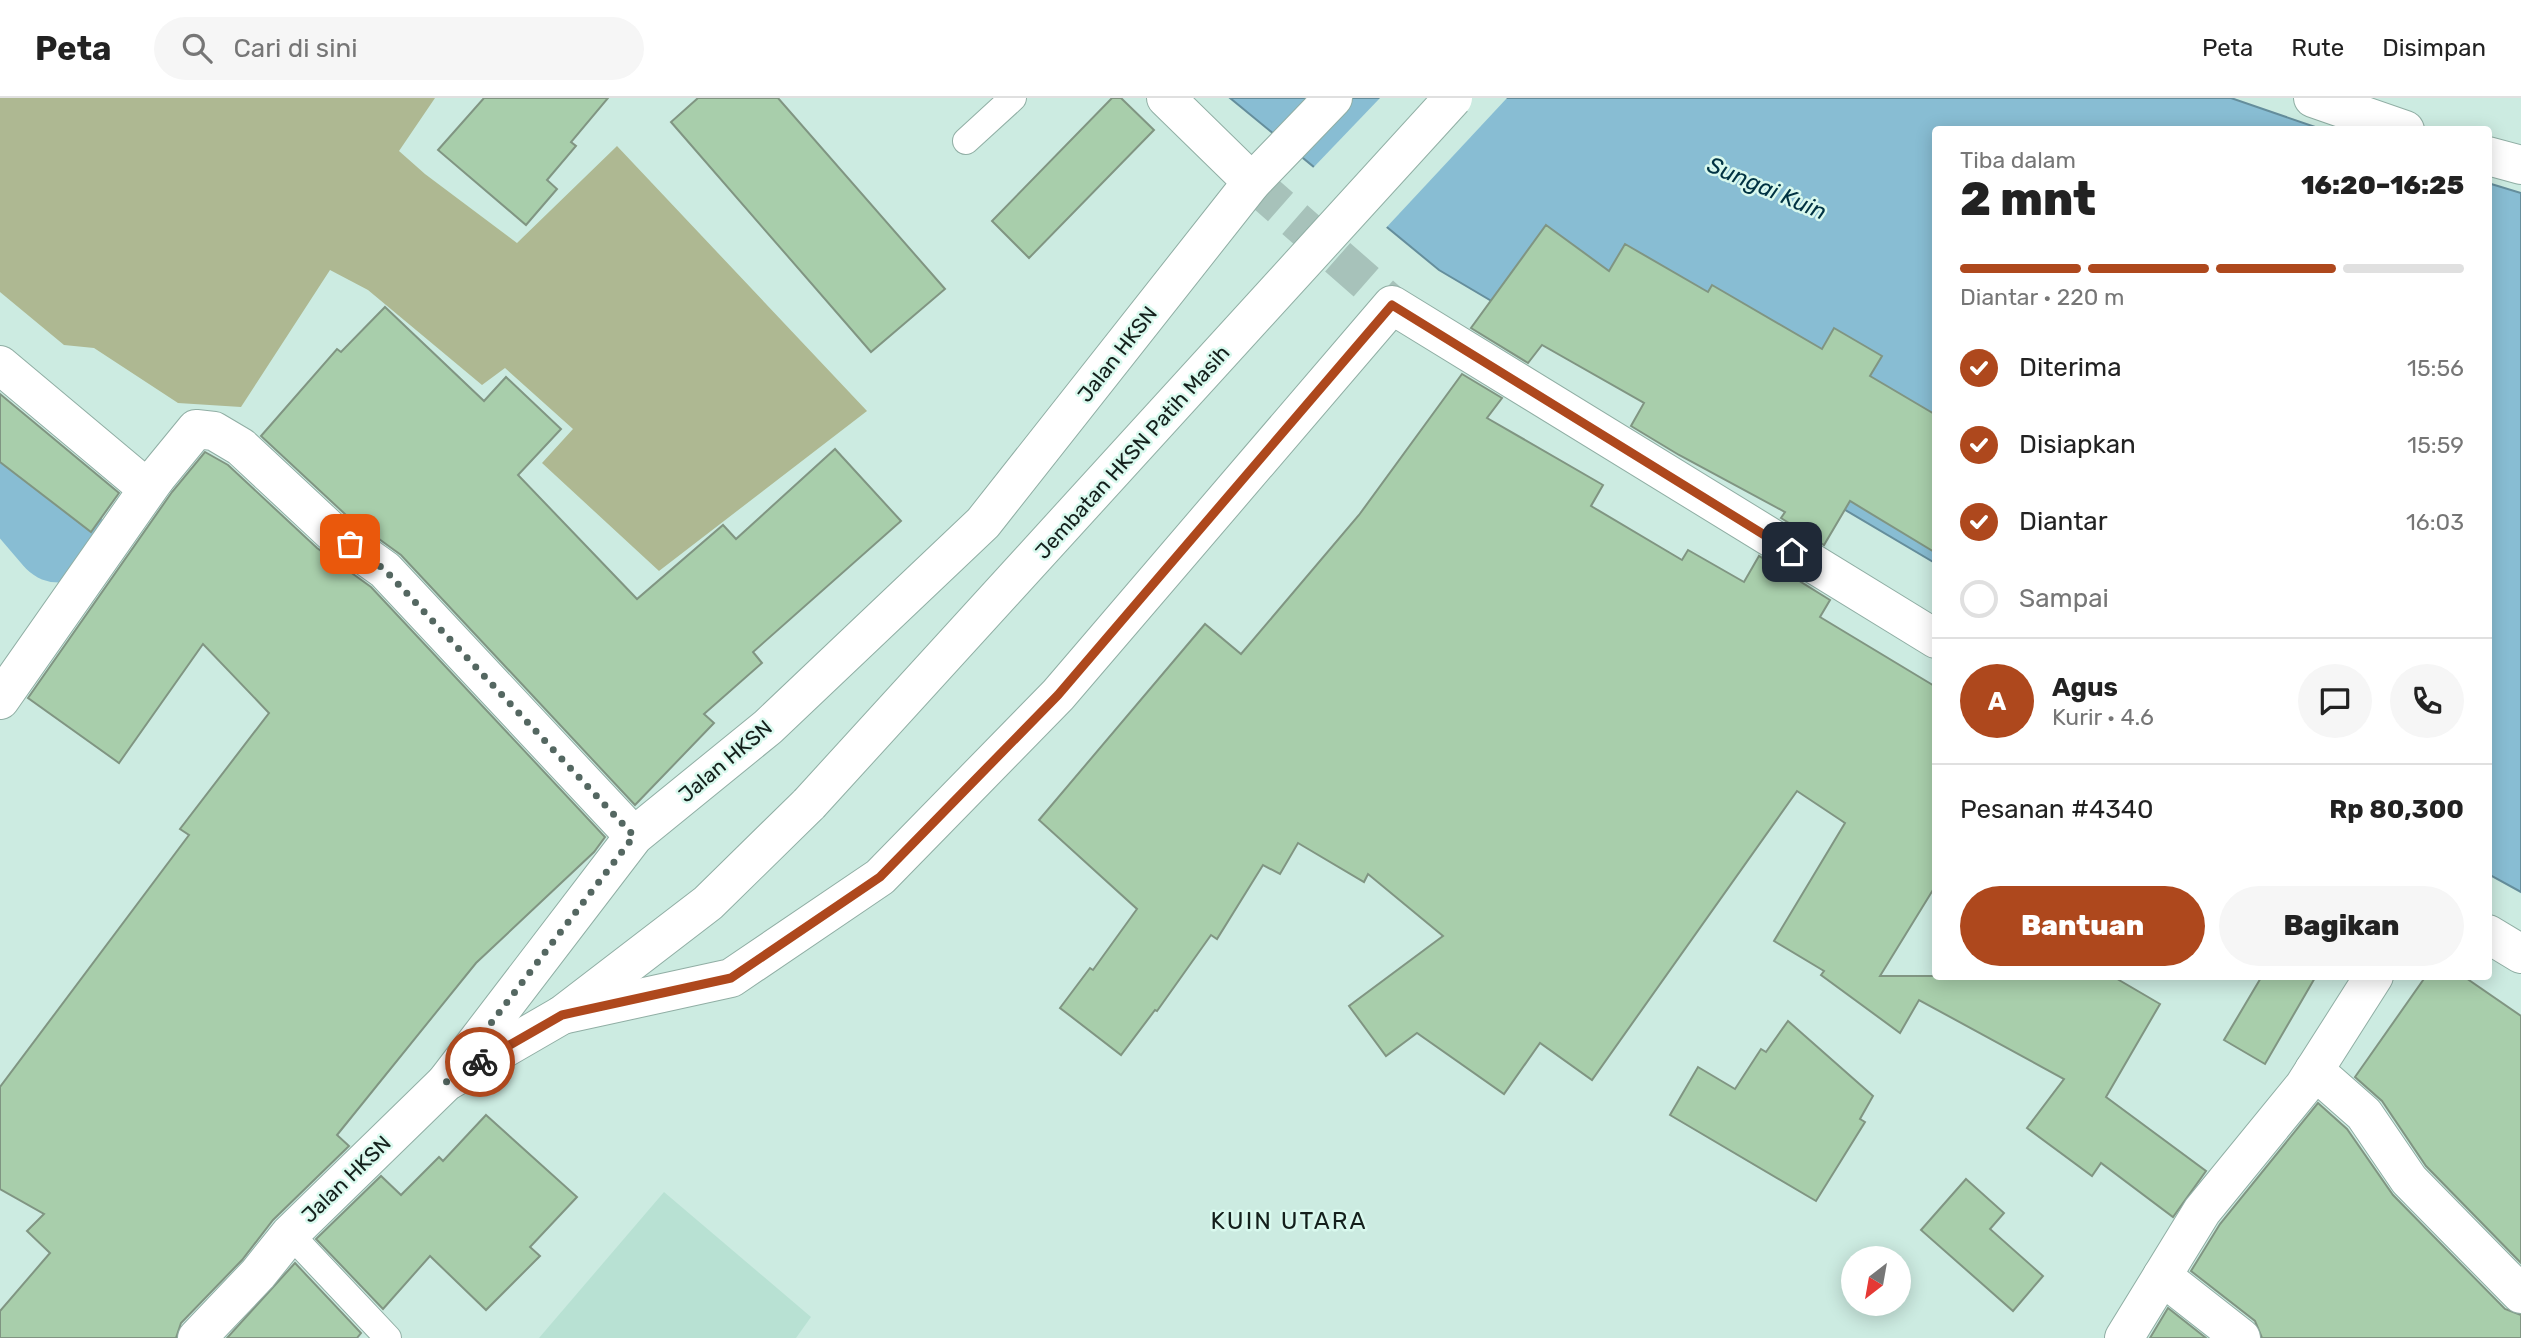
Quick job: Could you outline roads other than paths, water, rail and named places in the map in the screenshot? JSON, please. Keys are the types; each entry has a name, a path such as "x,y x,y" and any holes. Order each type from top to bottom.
{"street":[{"path":"1166,98 1262,172"},
{"name":"Jalan HKSN","path":"197,1338 258,1274 290,1234 446,1082 634,836 768,727 983,523 1262,172 1333,98"},
{"name":"Jembatan HKSN Patih Masih","path":"562,1015 708,903 809,804 1453,98"},
{"path":"2313,98 2393,126"},
{"path":"2492,157 2521,165"},
{"path":"446,1082 562,1015 731,978 880,877 1058,695 1392,305 1494,371 1932,637"},
{"path":"0,365 136,479 148,482 155,480"},
{"path":"0,700 155,480 196,429 215,431 241,447 332,532 385,570 634,836"},
{"path":"2492,936 2521,954"},
{"path":"2124,1338 2202,1211 2304,1086 2371,980"},
{"path":"2314,1070 2364,1114 2409,1180 2521,1294"},
{"path":"2162,1276 2241,1338"}],"lane":[{"path":"966,141 1013,98"},
{"path":"290,1234 388,1338"}],"water":[{"name":"Sungai Kuin","path":"1230,98 2231,98 2312,126 1932,126 1932,561 1439,270"},
{"path":"2492,184 2521,193 2521,892 2492,876"}],"waterway":[{"path":"0,474 8,476 59,536"}],"tunnel":[{"path":"1252,182 1392,305"}],"district":[{"name":"KUIN UTARA","path":"1289,1221"}]}
